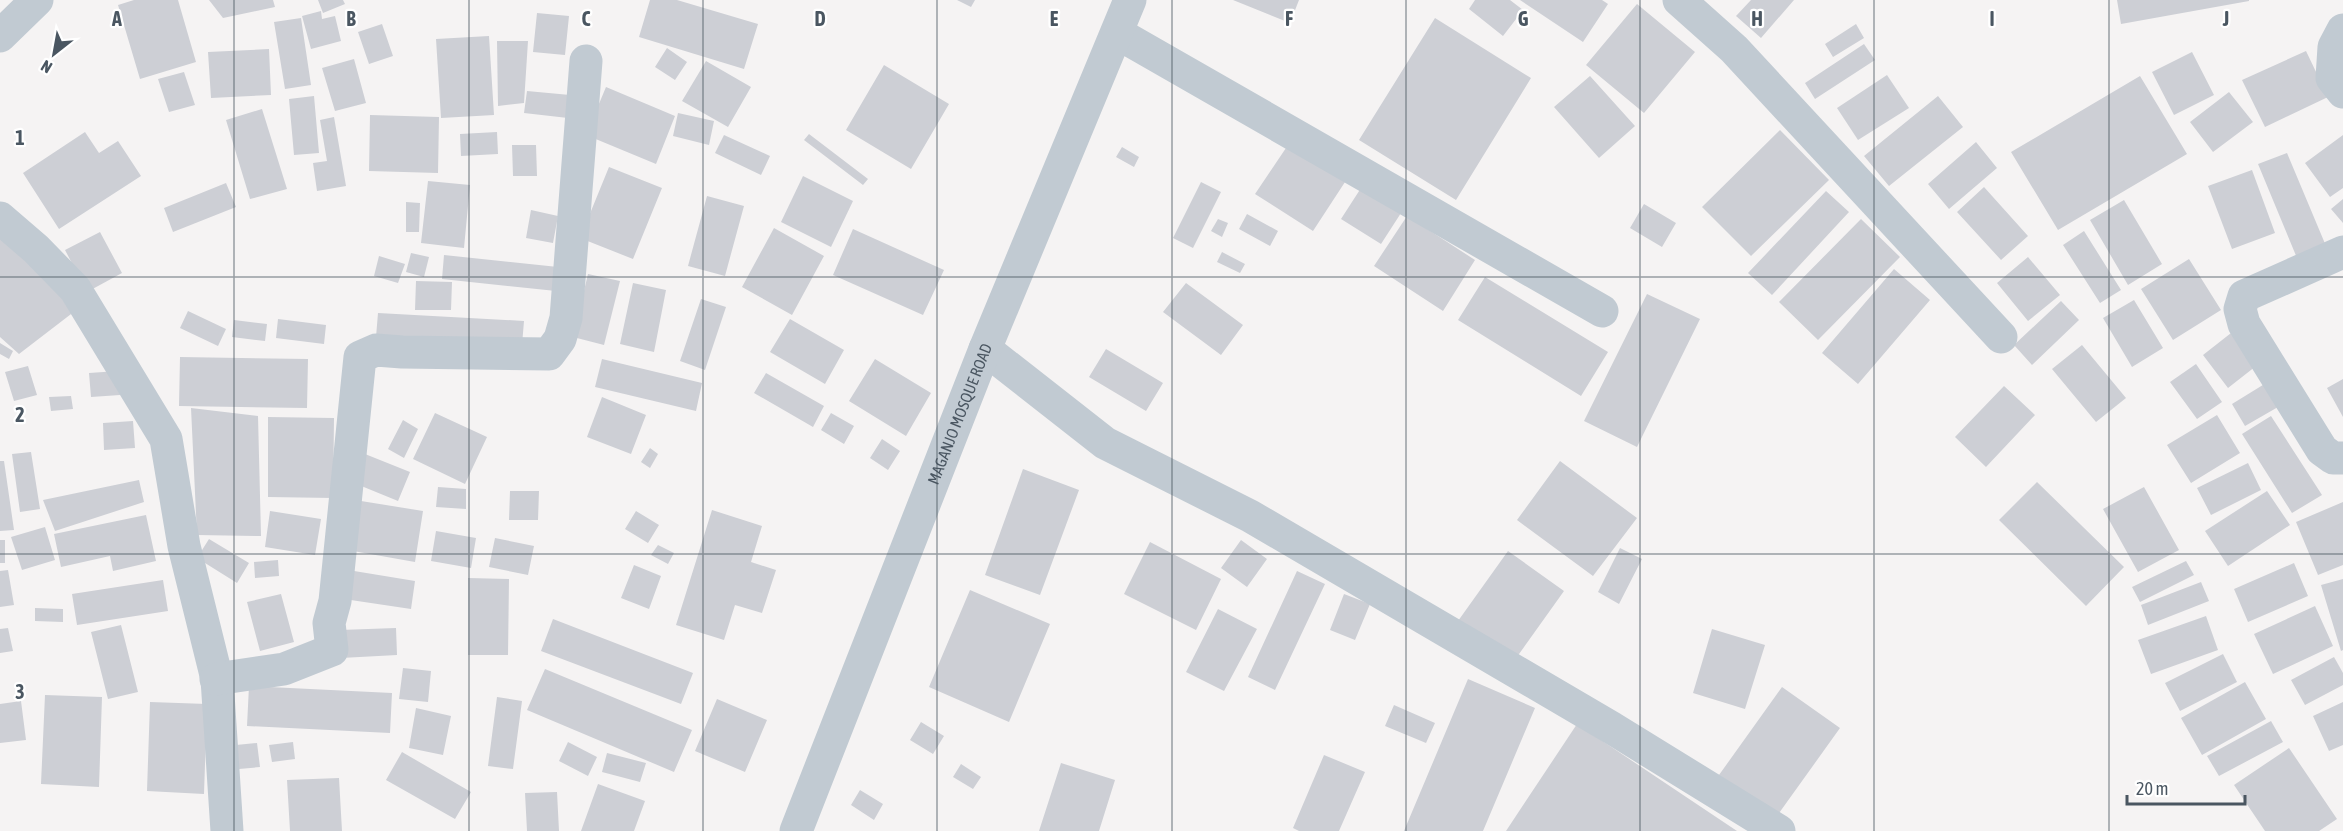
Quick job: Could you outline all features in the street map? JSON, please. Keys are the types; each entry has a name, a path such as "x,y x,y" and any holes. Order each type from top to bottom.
{"street":[{"path":"0,36 37,0"},
{"name":"MAGANJO MOSQUE ROAD","path":"796,831 985,350 1130,0"},
{"path":"1679,0 1734,49 2001,338"},
{"path":"2343,30 2334,47 2332,78 2343,92"},
{"path":"1117,33 1602,311"},
{"path":"216,679 284,669 332,650 329,623 335,601 360,357 376,350 549,354 560,339 566,318 586,61"},
{"path":"0,218 36,249 75,289 166,439 184,546 216,679 227,831"},
{"path":"2343,252 2244,296 2240,309 2244,324 2322,450 2333,459 2343,458"},
{"path":"985,350 1105,443 1250,516 1612,728 1779,831"}],"building":[{"path":"134,0 178,0 196,62 140,79 118,5"},
{"path":"209,0 273,0 275,7 223,18"},
{"path":"318,0 343,0 345,4 323,13"},
{"path":"650,0 677,0 758,24 744,69 639,37"},
{"path":"957,0 975,0 971,7"},
{"path":"1233,0 1299,0 1290,23"},
{"path":"1475,0 1510,0 1523,10 1503,36 1469,9"},
{"path":"1520,0 1602,0 1608,4 1583,42"},
{"path":"1751,0 1794,0 1761,38 1736,16"},
{"path":"2117,0 2249,0 2249,1 2121,24"},
{"path":"1637,4 1695,52 1644,113 1586,65"},
{"path":"321,11 322,19 335,16 341,41 311,49 302,16"},
{"path":"537,13 569,16 565,55 533,52"},
{"path":"301,18 311,85 285,89 274,22"},
{"path":"1435,18 1531,78 1456,200 1359,140"},
{"path":"382,24 393,56 369,64 358,32"},
{"path":"1856,24 1864,38 1833,57 1825,44"},
{"path":"489,36 494,115 441,118 436,39"},
{"path":"497,41 528,41 524,103 498,106"},
{"path":"1864,44 1875,60 1815,99 1805,83"},
{"path":"667,48 687,62 675,80 655,67"},
{"path":"269,49 271,95 211,98 208,52"},
{"path":"2306,51 2328,97 2265,127 2242,80"},
{"path":"2192,52 2214,95 2174,115 2152,72"},
{"path":"354,59 366,103 335,111 322,68"},
{"path":"706,61 751,87 728,127 682,101"},
{"path":"884,65 949,104 911,169 846,130"},
{"path":"184,72 195,105 169,112 158,79"},
{"path":"1887,75 1909,108 1858,140 1837,108"},
{"path":"1590,76 1635,126 1599,158 1554,107"},
{"path":"2140,76 2187,154 2058,230 2011,152"},
{"path":"606,87 675,116 656,164 586,135"},
{"path":"527,91 570,95 568,118 524,113"},
{"path":"2229,92 2253,122 2213,152 2190,122"},
{"path":"314,96 319,153 294,155 289,99"},
{"path":"1938,96 1963,127 1889,186 1864,156"},
{"path":"262,109 287,189 250,199 226,120"},
{"path":"678,113 714,121 709,145 673,136"},
{"path":"370,115 439,117 438,173 369,171"},
{"path":"334,117 346,186 317,191 313,163 327,161 320,120"},
{"path":"1780,130 1829,180 1751,256 1702,207"},
{"path":"85,132 99,153 118,141 141,176 59,229 23,173"},
{"path":"497,132 498,154 461,156 460,134"},
{"path":"809,134 868,179 863,185 804,140"},
{"path":"724,135 770,156 761,175 715,153"},
{"path":"2343,135 2343,188 2330,197 2305,163"},
{"path":"1976,142 1997,168 1949,209 1928,184"},
{"path":"512,145 536,145 537,176 513,176"},
{"path":"1288,145 1345,182 1313,231 1255,194"},
{"path":"1122,147 1139,157 1134,167 1116,157"},
{"path":"2287,153 2326,246 2297,258 2258,164"},
{"path":"609,167 662,188 633,259 580,238"},
{"path":"2252,170 2275,233 2232,249 2208,186"},
{"path":"803,176 853,201 831,247 781,222"},
{"path":"428,181 470,185 464,248 421,243"},
{"path":"1201,182 1221,192 1193,248 1173,238"},
{"path":"226,183 236,207 173,232 164,208"},
{"path":"1984,187 2028,236 2001,260 1957,212"},
{"path":"1361,188 1401,213 1381,244 1341,219"},
{"path":"1826,191 1849,212 1772,295 1748,273"},
{"path":"707,196 744,206 725,276 688,266"},
{"path":"2343,199 2343,223 2331,209"},
{"path":"2124,200 2162,264 2128,285 2090,220"},
{"path":"406,202 420,203 419,232 406,232"},
{"path":"1644,204 1676,223 1662,247 1630,228"},
{"path":"531,210 558,216 553,243 526,238"},
{"path":"1247,214 1278,231 1270,246 1239,229"},
{"path":"1407,216 1475,260 1443,311 1374,266"},
{"path":"1218,219 1228,223 1222,237 1211,231"},
{"path":"1861,219 1900,257 1818,340 1779,302"},
{"path":"774,228 824,256 792,315 742,287"},
{"path":"853,229 944,270 923,315 833,275"},
{"path":"2084,231 2121,290 2100,303 2063,245"},
{"path":"0,232 75,311 19,354 0,337"},
{"path":"100,232 122,273 87,292 65,250"},
{"path":"1222,252 1245,264 1240,273 1217,262"},
{"path":"411,253 429,257 424,277 406,272"},
{"path":"444,255 558,267 556,291 442,279"},
{"path":"379,256 405,264 398,283 374,276"},
{"path":"2028,257 2060,295 2028,321 1997,283"},
{"path":"2189,259 2221,310 2173,340 2141,289"},
{"path":"1894,269 1930,300 1858,384 1822,353"},
{"path":"588,274 620,281 604,345 573,337"},
{"path":"1485,277 1608,352 1581,396 1458,320"},
{"path":"416,281 452,282 451,310 415,310"},
{"path":"633,283 666,290 654,352 620,344"},
{"path":"1186,283 1243,325 1221,355 1163,312"},
{"path":"1647,294 1700,319 1637,447 1584,421"},
{"path":"701,299 726,307 705,370 680,361"},
{"path":"2134,300 2163,348 2132,367 2103,318"},
{"path":"2061,301 2079,320 2032,365 2014,345"},
{"path":"188,311 226,329 218,346 180,328"},
{"path":"378,313 524,321 522,345 376,337"},
{"path":"278,319 326,325 324,344 276,338"},
{"path":"790,319 844,350 825,384 770,352"},
{"path":"234,320 267,324 265,341 232,337"},
{"path":"2240,326 2265,359 2228,388 2203,355"},
{"path":"0,343 13,351 9,359 0,354"},
{"path":"2082,345 2126,398 2096,422 2052,369"},
{"path":"1106,349 1163,383 1146,411 1089,377"},
{"path":"180,357 308,359 307,408 179,406"},
{"path":"602,359 702,383 696,411 595,387"},
{"path":"875,359 931,393 906,436 849,401"},
{"path":"2196,364 2222,402 2197,419 2170,382"},
{"path":"28,366 37,395 14,401 5,372"},
{"path":"118,371 120,395 91,397 89,373"},
{"path":"766,373 824,406 813,427 754,393"},
{"path":"2343,379 2343,417 2327,388"},
{"path":"2271,380 2285,403 2245,426 2232,404"},
{"path":"2004,386 2035,415 1986,467 1955,437"},
{"path":"71,396 73,409 51,411 49,397"},
{"path":"602,397 646,415 631,454 587,437"},
{"path":"191,408 258,416 261,536 197,535"},
{"path":"435,413 487,437 465,484 413,459"},
{"path":"831,413 854,426 844,444 821,430"},
{"path":"2217,415 2240,453 2191,483 2167,445"},
{"path":"2271,416 2322,495 2292,513 2242,434"},
{"path":"268,417 334,418 333,498 268,497"},
{"path":"403,420 418,429 404,458 388,449"},
{"path":"133,421 135,448 104,450 103,423"},
{"path":"882,439 900,451 888,470 870,458"},
{"path":"650,448 658,454 650,468 641,462"},
{"path":"31,452 40,509 20,512 12,454"},
{"path":"365,454 410,472 398,501 354,483"},
{"path":"0,461 4,461 14,530 0,531"},
{"path":"1560,461 1637,518 1593,576 1517,520"},
{"path":"2248,463 2261,490 2211,515 2197,488"},
{"path":"1023,469 1079,490 1040,595 985,575"},
{"path":"139,480 144,502 55,531 43,500"},
{"path":"2037,482 2124,567 2086,606 1999,520"},
{"path":"438,487 466,489 466,509 436,507"},
{"path":"2144,487 2179,550 2138,572 2103,509"},
{"path":"510,491 539,491 538,520 509,520"},
{"path":"2267,491 2290,525 2228,566 2205,531"},
{"path":"361,501 423,511 415,562 353,551"},
{"path":"2343,502 2343,565 2318,575 2296,522"},
{"path":"712,510 762,526 751,562 776,570 762,613 735,605 724,640 676,625"},
{"path":"270,511 321,519 315,555 265,547"},
{"path":"636,511 659,525 648,543 625,529"},
{"path":"146,515 156,561 113,571 110,556 61,567 54,534"},
{"path":"45,527 55,560 22,570 11,537"},
{"path":"436,531 476,538 471,568 431,561"},
{"path":"495,538 534,546 528,575 489,567"},
{"path":"209,539 249,563 237,583 197,558"},
{"path":"0,540 5,540 5,563 0,563"},
{"path":"1241,540 1267,559 1247,587 1221,568"},
{"path":"1150,542 1221,579 1196,630 1124,594"},
{"path":"658,545 674,553 668,564 651,555"},
{"path":"1620,548 1642,559 1619,604 1598,592"},
{"path":"1508,551 1564,591 1514,661 1458,621"},
{"path":"278,560 279,576 255,578 254,562"},
{"path":"2186,561 2194,575 2140,602 2132,587"},
{"path":"2294,563 2308,596 2248,622 2234,589"},
{"path":"634,565 661,576 649,609 621,598"},
{"path":"8,570 14,605 0,607 0,571"},
{"path":"348,570 415,581 411,609 344,599"},
{"path":"1297,571 1325,584 1275,690 1248,677"},
{"path":"468,578 509,579 508,655 468,655"},
{"path":"2343,579 2343,650 2341,651 2321,585"},
{"path":"163,580 168,611 77,625 72,594"},
{"path":"2201,582 2209,601 2148,625 2141,605"},
{"path":"970,590 1050,624 1009,722 929,687"},
{"path":"281,594 294,642 260,651 247,602"},
{"path":"1344,594 1370,604 1355,640 1330,630"},
{"path":"2315,606 2333,646 2273,674 2254,634"},
{"path":"35,608 63,609 63,622 35,621"},
{"path":"1218,609 1257,629 1224,691 1186,672"},
{"path":"2206,616 2218,650 2151,674 2138,640"},
{"path":"553,619 693,673 681,704 541,651"},
{"path":"121,625 138,692 108,699 91,632"},
{"path":"8,628 13,651 0,653 0,629"},
{"path":"396,628 397,655 341,658 340,630"},
{"path":"1712,629 1765,645 1745,709 1693,693"},
{"path":"2223,654 2237,682 2180,711 2165,683"},
{"path":"2334,657 2343,673 2343,685 2305,705 2291,680"},
{"path":"403,668 431,671 428,702 399,699"},
{"path":"545,669 692,730 674,772 527,710"},
{"path":"1468,679 1535,708 1483,831 1404,831"},
{"path":"2245,682 2266,719 2202,755 2181,718"},
{"path":"249,686 392,693 390,733 247,726"},
{"path":"1782,687 1840,728 1777,816 1719,775"},
{"path":"45,695 102,697 99,787 41,784"},
{"path":"497,697 522,701 513,769 488,766"},
{"path":"717,699 767,720 745,772 695,751"},
{"path":"21,701 26,740 0,743 0,704"},
{"path":"150,702 207,704 204,794 147,791"},
{"path":"2343,702 2343,745 2329,751 2313,716"},
{"path":"1394,705 1435,723 1426,743 1385,726"},
{"path":"416,708 451,716 443,755 409,748"},
{"path":"2271,721 2283,742 2219,776 2207,756"},
{"path":"921,722 944,736 933,754 910,740"},
{"path":"1577,724 1737,831 1506,831"},
{"path":"293,742 295,759 272,762 269,745"},
{"path":"568,742 597,757 588,776 559,761"},
{"path":"257,743 260,767 239,769 236,745"},
{"path":"2289,748 2337,819 2319,831 2265,831 2234,785"},
{"path":"402,752 471,792 455,819 386,780"},
{"path":"607,753 646,763 640,782 602,772"},
{"path":"1324,755 1365,772 1339,831 1299,831 1293,828"},
{"path":"1061,763 1115,780 1099,831 1039,831"},
{"path":"961,764 981,777 973,789 953,777"},
{"path":"339,778 342,831 290,831 287,780"},
{"path":"598,784 645,801 634,831 581,831"},
{"path":"860,790 883,804 874,820 851,805"},
{"path":"557,792 559,831 527,831 525,793"}]}
